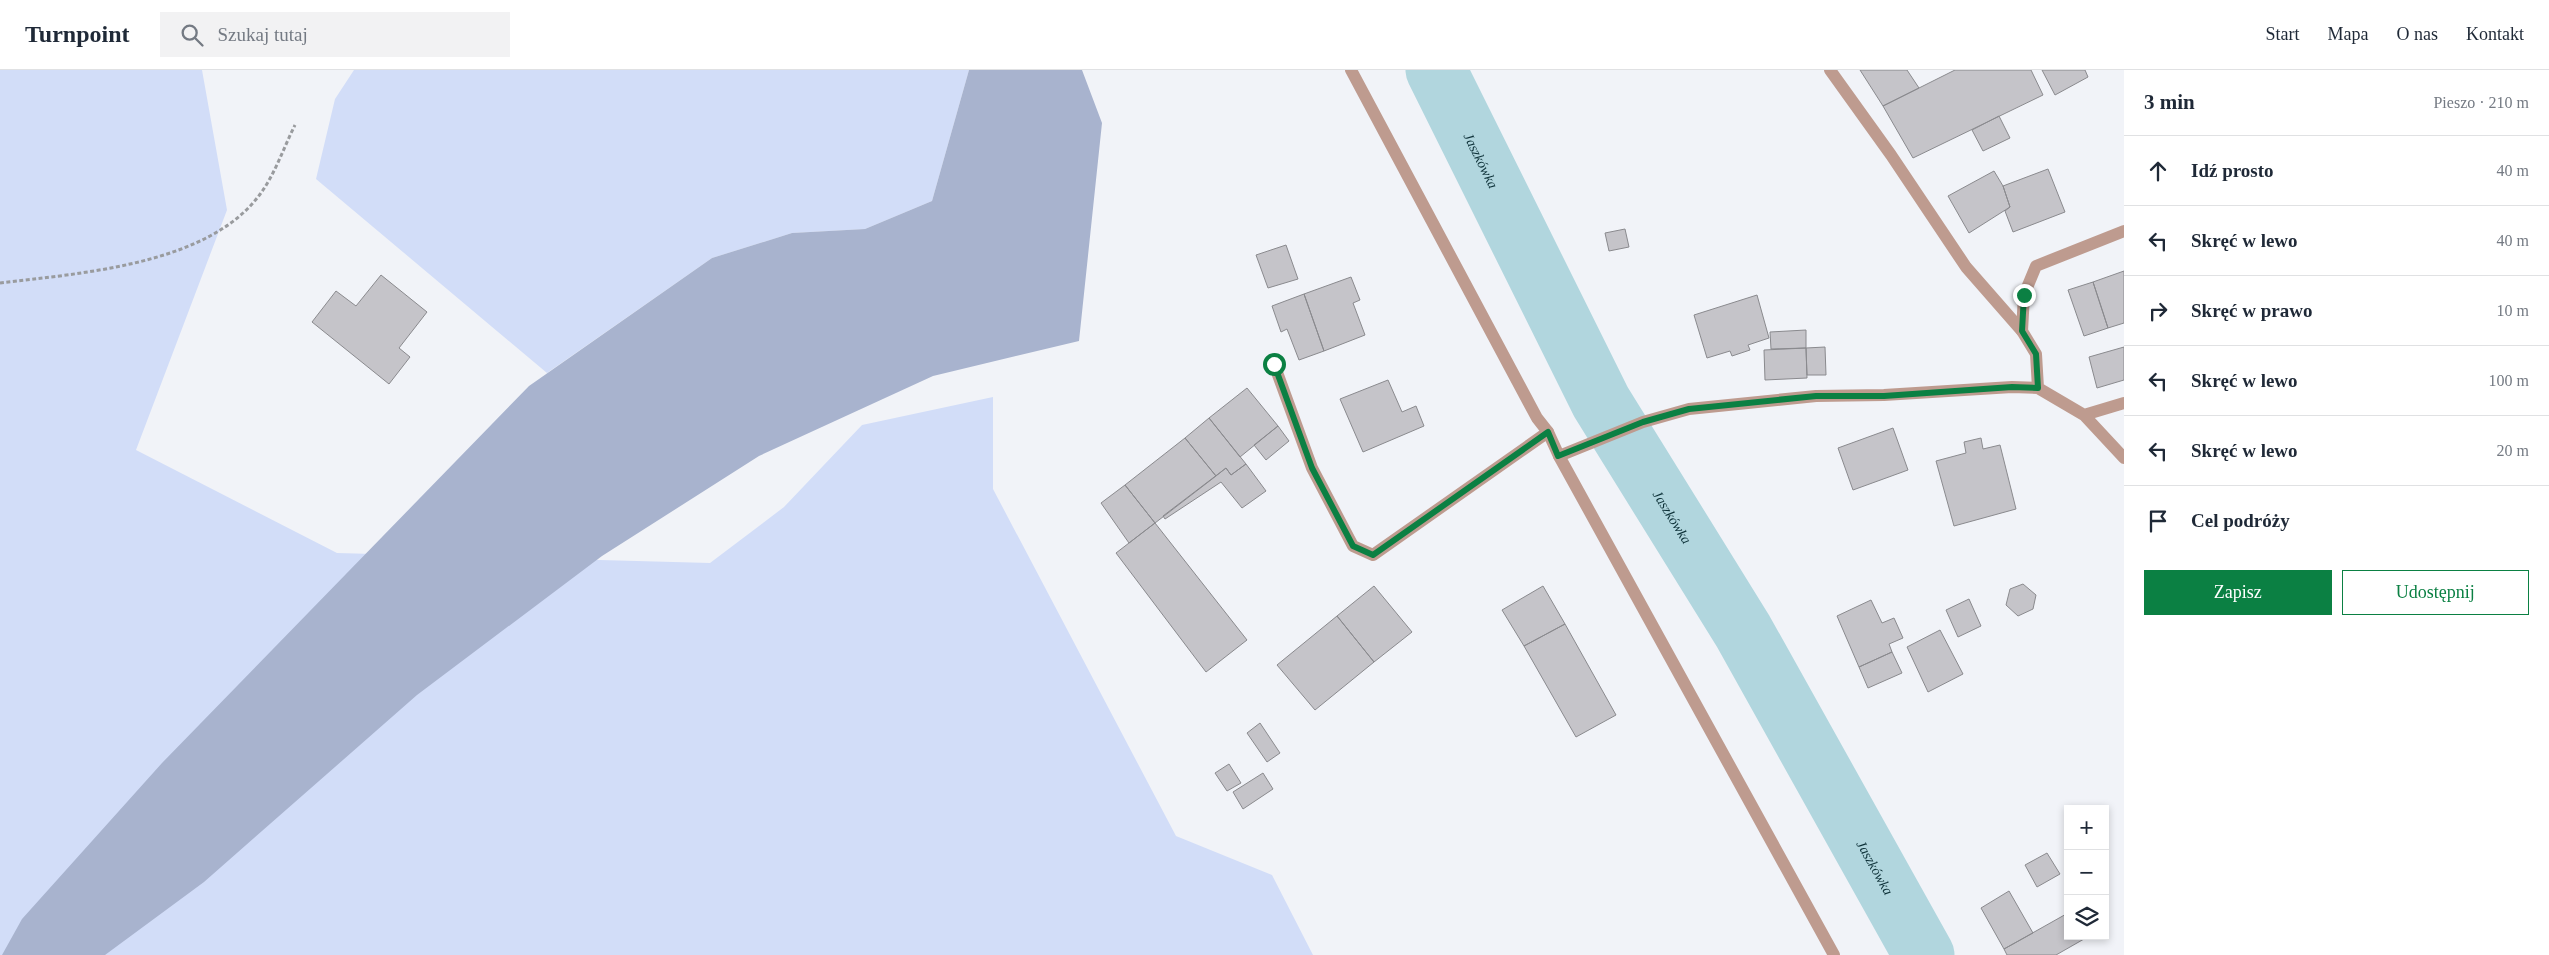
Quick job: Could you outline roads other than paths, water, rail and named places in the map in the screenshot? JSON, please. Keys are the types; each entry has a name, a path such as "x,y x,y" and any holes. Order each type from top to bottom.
{"street":[{"path":"1350,70 1537,418 1548,432 1558,456 1834,955"},
{"path":"1830,70 1891,154 1966,267 2022,331 2036,354 2038,388"},
{"path":"2022,331 2024,295 2036,266 2124,232"},
{"path":"1274,364 1312,468 1353,546 1373,555 1548,432"},
{"path":"1558,456 1643,422 1689,409 1816,396 1884,396 2012,387 2038,388 2084,415 2124,458"},
{"path":"2084,415 2124,403"}],"waterway":[{"name":"Jaszkówka","path":"1436,70 1601,402 1743,631 1924,955"}]}
